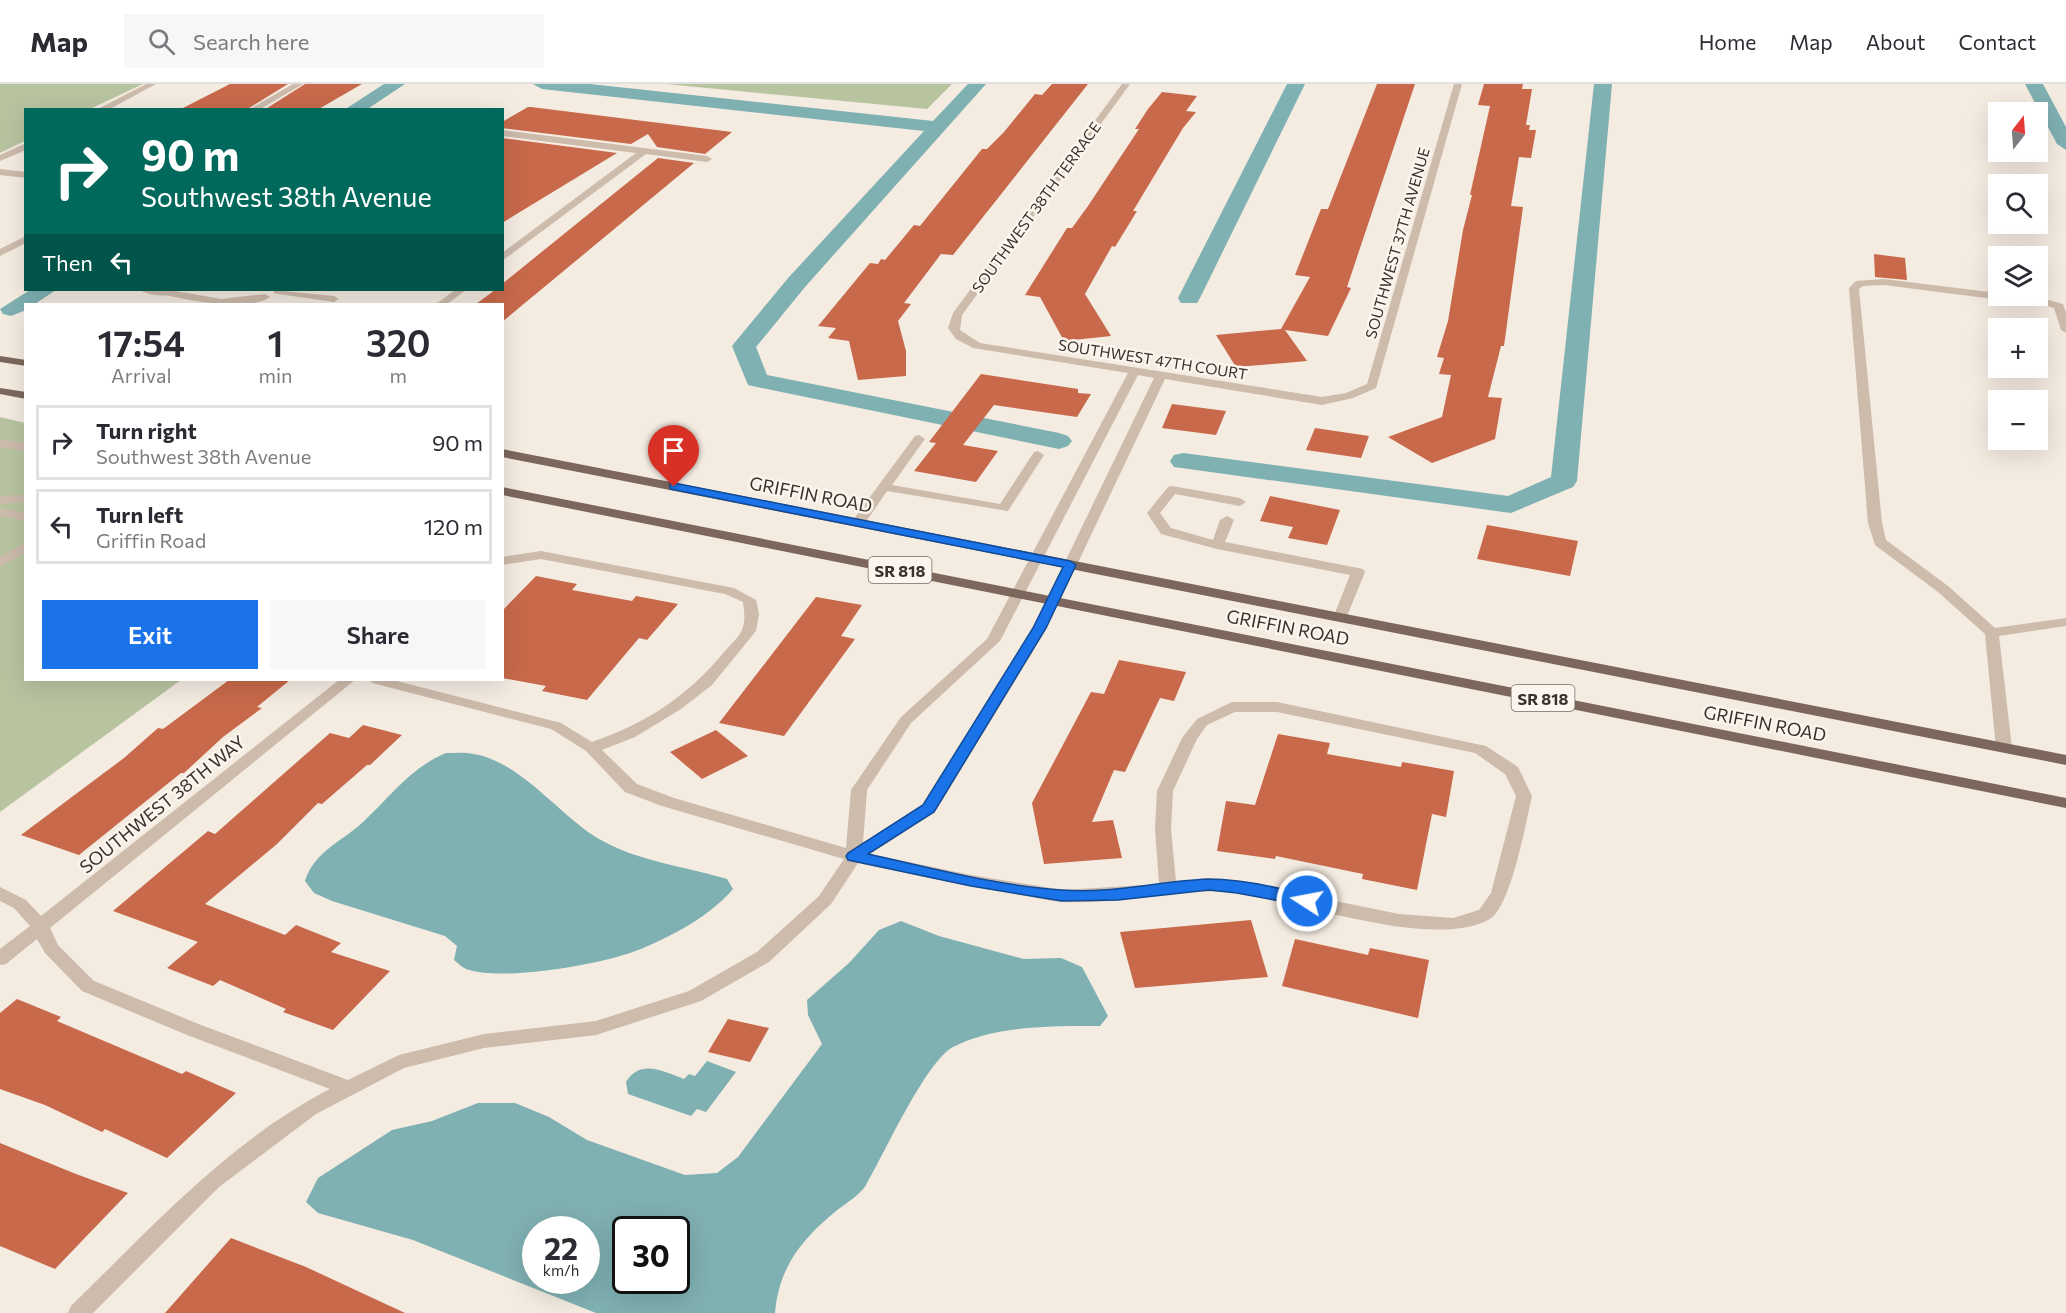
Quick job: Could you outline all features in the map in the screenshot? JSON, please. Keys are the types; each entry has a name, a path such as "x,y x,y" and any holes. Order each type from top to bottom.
{"main road":[{"path":"0,359 24,363"},
{"path":"0,392 24,396"},
{"name":"GRIFFIN ROAD","path":"504,453 2066,760"},
{"name":"GRIFFIN ROAD","path":"504,491 2066,803"}],"street":[{"path":"104,108 152,84"},
{"path":"256,108 299,84"},
{"name":"SOUTHWEST 38TH TERRACE","path":"956,333 953,328 957,315 1126,84"},
{"name":"SOUTHWEST 37TH AVENUE","path":"1349,396 1372,386 1458,84"},
{"path":"504,133 707,159"},
{"path":"0,159 24,147"},
{"path":"504,256 644,151"},
{"path":"0,172 24,175"},
{"path":"0,254 24,240"},
{"path":"2004,748 1992,633 1943,589 1880,542 1874,512 1854,288 1860,283 1884,282 2049,303 2059,306 2066,330"},
{"path":"172,291 226,303 264,297"},
{"path":"255,303 278,291"},
{"path":"287,291 333,298"},
{"path":"442,303 460,291"},
{"name":"SOUTHWEST 47TH COURT","path":"956,333 961,339 977,346 1134,372 1322,401 1349,396"},
{"path":"854,856 859,789 906,720 993,641 1134,372"},
{"path":"79,1313 212,1181 309,1109 349,1088 399,1062 484,1041 596,1028 696,996 763,957 825,900 854,856 929,809 1040,628 1161,376"},
{"path":"858,523 920,439"},
{"path":"0,443 24,449"},
{"path":"4,453 24,450"},
{"path":"884,487 1003,508 1038,455"},
{"path":"1240,502 1172,490 1153,513 1166,531 1217,545 1358,572 1340,618"},
{"path":"0,500 24,499"},
{"path":"0,512 24,517"},
{"path":"1217,545 1227,520"},
{"path":"0,563 24,547"},
{"path":"505,560 541,555 729,591 749,600 753,614 749,631 707,682 676,706 630,734 591,748"},
{"path":"1992,633 2066,622"},
{"name":"SOUTHWEST 38TH WAY","path":"0,959 347,681"},
{"path":"381,681 556,726 591,748 631,788 668,802 854,856 971,881 1062,896 1118,894 1209,885 1237,887 1400,920 1453,924 1485,914 1499,894 1524,796 1512,771 1480,749 1277,707 1232,707 1202,722 1191,738 1165,791 1163,829 1168,888"},
{"path":"0,893 14,899 40,926 51,949 88,986 194,1030 349,1088"}],"green space":[{"path":"0,84 143,84 92,108 24,108 24,141 0,153"},
{"path":"666,84 952,84 927,109"},
{"path":"0,417 24,423 24,681 180,681 0,812"}],"water":[{"path":"446,753 471,753 508,767 599,839 646,858 727,879 733,889 714,908 691,924 666,938 625,955 556,969 507,973 486,973 467,969 454,960 457,946 445,936 332,901 314,893 305,881 309,871 321,855 362,823 411,775 433,759"},
{"path":"901,921 939,936 1024,959 1061,958 1082,967 1108,1016 1100,1026 1025,1028 987,1034 953,1047 942,1056 918,1089 863,1189 823,1222 794,1256 781,1282 775,1313 596,1313 548,1294 600,1294 600,1216 522,1216 522,1283 413,1240 318,1213 306,1202 318,1178 392,1130 432,1121 478,1103 515,1103 549,1117 587,1140 685,1175 717,1173 738,1157 822,1044 808,1015 807,1000 849,963 879,930"},
{"path":"707,1061 736,1072 706,1112 697,1109 691,1116 628,1094 626,1082 639,1070 653,1069 684,1079 689,1074 695,1076"}],"building":[{"path":"230,84 288,84 249,108 183,108"},
{"path":"305,84 362,84 320,108 267,108"},
{"path":"1052,84 1088,84 953,255 941,254 904,303 911,304 898,321 906,351 906,376 858,380 849,341 828,338 836,328 818,326 870,263 878,264 881,259 885,260 914,225 920,226 982,149 987,149 1004,132 1035,94 1042,95"},
{"path":"1377,84 1415,84 1347,287 1351,288 1328,336 1285,330 1307,361 1236,367 1216,335 1281,329 1310,277 1295,275 1321,209 1328,209"},
{"path":"1484,84 1523,84 1522,89 1532,89 1526,125 1530,125 1529,130 1536,130 1531,158 1519,157 1511,206 1523,207 1504,346 1501,346 1488,397 1502,398 1495,439 1432,463 1388,437 1442,417 1451,375 1439,374 1444,358 1437,357 1448,321 1463,230 1490,106 1478,105"},
{"path":"1162,92 1197,96 1186,111 1196,112 1183,128 1133,211 1137,211 1115,247 1112,246 1085,294 1111,336 1064,341 1040,297 1025,295 1067,228 1072,228 1088,206 1139,129 1135,129"},
{"path":"528,107 732,132 705,154 657,147 648,134 631,144 504,128 504,121"},
{"path":"504,138 617,153 504,222"},
{"path":"658,158 694,163 504,320 504,303 477,303 494,291 504,291 504,282"},
{"path":"1874,254 1905,258 1907,280 1875,277"},
{"path":"981,374 1078,389 1078,393 1091,394 1077,417 994,405 963,445 998,451 976,482 914,471 936,443 929,442"},
{"path":"1172,404 1226,411 1216,435 1162,428"},
{"path":"1315,428 1369,436 1361,458 1306,450"},
{"path":"1270,496 1340,510 1327,545 1288,538 1293,527 1260,521"},
{"path":"1487,525 1578,541 1570,576 1477,559"},
{"path":"536,576 577,584 572,590 632,601 636,596 678,604 647,640 639,638 587,700 542,691 546,686 504,678 504,609"},
{"path":"816,597 862,605 841,636 855,639 784,736 719,723"},
{"path":"1119,660 1186,672 1174,701 1160,698 1125,772 1114,770 1092,822 1113,820 1122,858 1044,864 1032,803 1091,692 1104,694"},
{"path":"228,681 289,681 257,707 262,708 223,737 184,773 181,773 79,855 21,835 124,758 158,728 163,729"},
{"path":"363,725 402,735 370,765 367,765 322,804 318,803 277,844 205,904 285,935 296,925 341,943 331,952 390,971 333,1030 283,1012 286,1009 220,980 213,986 167,968 198,942 113,911 208,831 215,834 330,733 349,738"},
{"path":"716,730 748,756 702,779 670,752"},
{"path":"1278,734 1330,743 1327,754 1401,767 1402,762 1454,771 1446,817 1432,814 1417,890 1362,879 1363,874 1276,856 1275,859 1217,851 1226,801 1255,805"},
{"path":"1251,920 1268,977 1135,988 1120,932"},
{"path":"1295,939 1368,955 1370,948 1429,960 1418,1018 1282,986"},
{"path":"17,999 61,1017 57,1021 182,1074 186,1071 236,1093 167,1158 105,1129 102,1132 45,1105 0,1089 0,1013"},
{"path":"728,1019 769,1028 750,1062 708,1052"},
{"path":"0,1143 128,1193 55,1269 0,1246"},
{"path":"231,1238 306,1267 405,1313 165,1313"}],"waterway":[{"path":"356,108 396,84"},
{"path":"542,84 936,127"},
{"path":"977,84 797,282 744,346 757,380 1059,441"},
{"path":"1189,298 1296,84"},
{"path":"1183,461 1511,505 1564,481 1603,84"},
{"path":"2034,84 2066,144"},
{"path":"11,309 43,291"}],"route":[{"path":"674,487 1070,565 1040,628 985,714 929,809 854,856 971,881 1062,896 1118,894 1209,885 1237,887 1307,901"}]}
